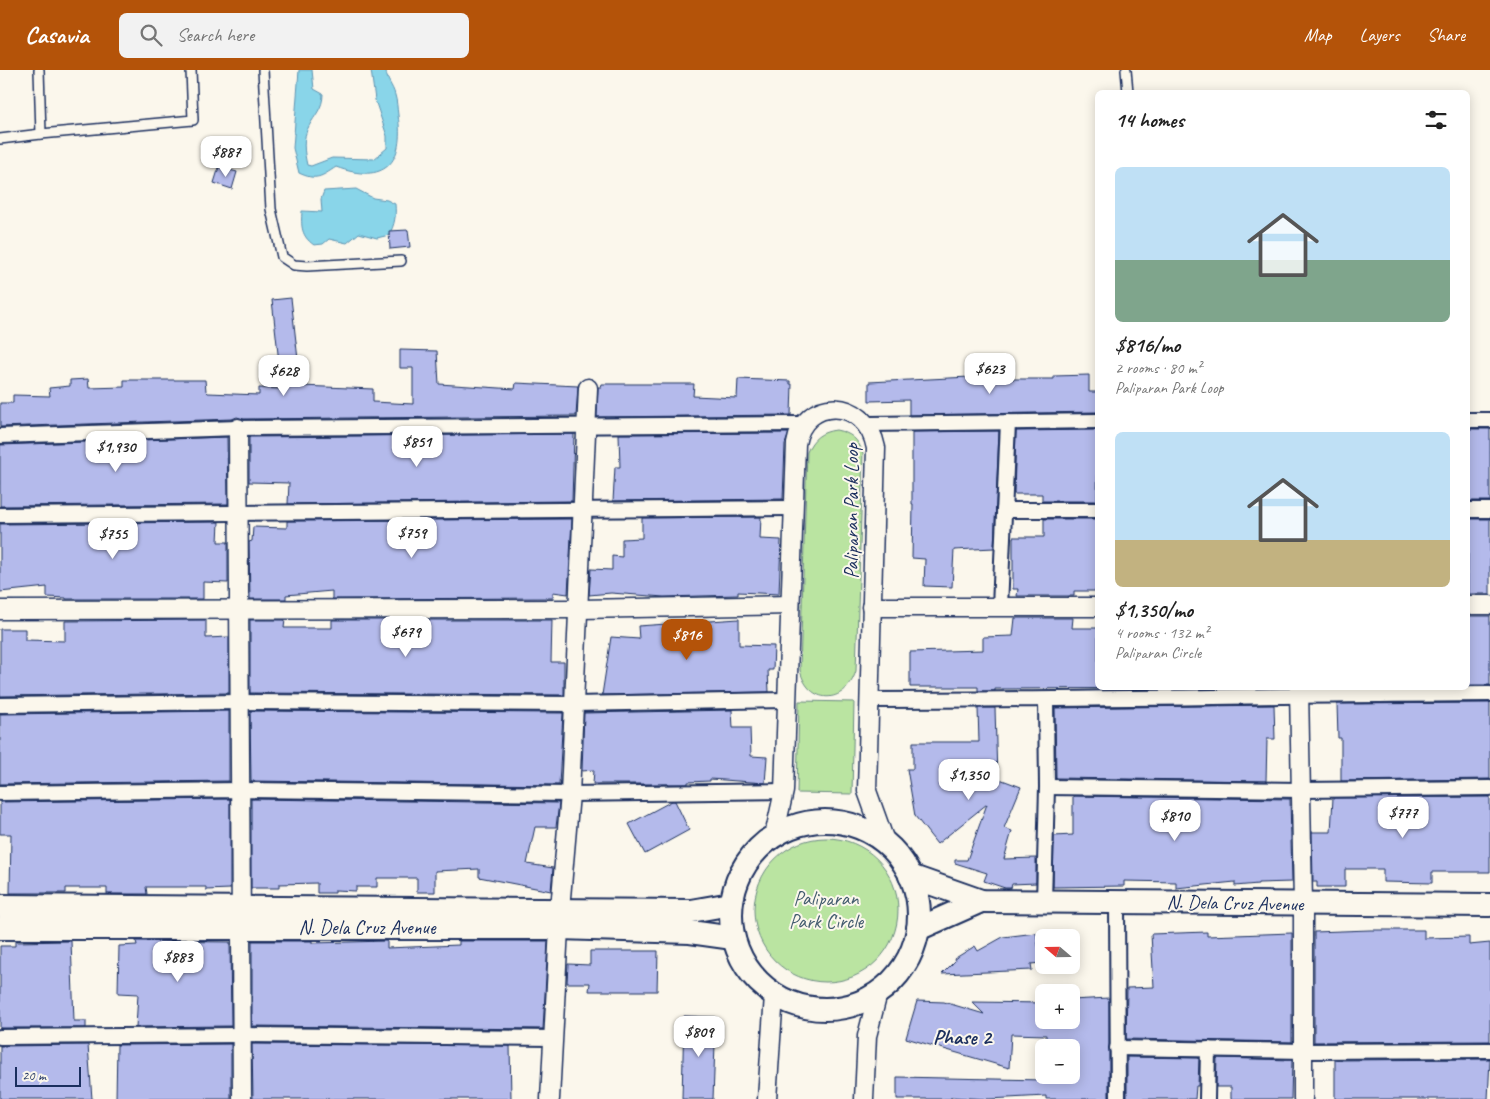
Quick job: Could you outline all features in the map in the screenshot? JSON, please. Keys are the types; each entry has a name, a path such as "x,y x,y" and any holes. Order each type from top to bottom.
{"street":[{"path":"550,1099 559,919 570,794 580,609 582,511 588,388"},
{"name":"Paliparan Park Loop","path":"804,424 824,410 836,408 855,414 868,424 874,435 876,448 867,791 886,844"},
{"path":"1470,420 1490,420"},
{"path":"868,424 1095,421"},
{"path":"1000,607 1008,422"},
{"path":"0,436 238,428 804,424 796,444 784,791 774,836"},
{"path":"238,428 242,1099"},
{"path":"0,515 794,508"},
{"path":"1004,510 1095,510"},
{"path":"1470,510 1490,510"},
{"path":"0,610 580,609 790,605"},
{"path":"1470,605 1490,605"},
{"path":"871,607 1095,607"},
{"path":"868,700 1046,700 1299,691 1490,694"},
{"path":"1299,691 1303,904 1303,1099"},
{"path":"0,705 240,702 574,704 787,700"},
{"path":"1044,901 1047,787 1046,700"},
{"path":"1047,787 1301,790 1490,788"},
{"path":"0,793 241,790 570,794 784,791"},
{"path":"831,821 851,825 870,832 886,844 900,859 910,876 918,902 918,929 910,954 897,976 878,993 858,1003 837,1009 794,1005 774,995 756,980 742,960 733,938 731,904 736,884 745,865 758,849 774,836 798,825 831,821"},
{"name":"N. Dela Cruz Avenue","path":"910,876 980,901 1490,905"},
{"name":"N. Dela Cruz Avenue","path":"918,929 980,901"},
{"path":"1117,902 1118,1099"},
{"name":"N. Dela Cruz Avenue","path":"0,906 241,917 559,919 691,911 731,904"},
{"name":"N. Dela Cruz Avenue","path":"0,928 241,917"},
{"name":"N. Dela Cruz Avenue","path":"559,919 733,938"},
{"path":"864,1099 867,1036 878,993"},
{"path":"767,1099 774,995"},
{"path":"0,1037 242,1035 553,1038"},
{"path":"1117,1048 1304,1051 1490,1050"},
{"path":"1207,1099 1208,1049"}],"lane":[{"path":"39,70 42,134"},
{"path":"0,138 193,120 191,70"},
{"path":"263,70 271,209 282,257 294,265 307,266 401,261"},
{"path":"1126,70 1128,90"}],"green space":[{"path":"836,430 853,437 863,453 856,671 844,691 827,697 818,695 811,690 804,682 800,670 807,452 818,436"},
{"path":"799,701 854,702 852,794 797,793"},
{"name":"Paliparan Park Circle","path":"826,838 854,843 877,859 893,882 898,910 893,938 877,961 854,977 826,982 798,977 775,961 759,938 754,910 759,882 775,859 798,843"}],"water":[{"path":"299,70 312,70 314,89 323,94 320,107 304,140 307,165 311,166 332,158 374,159 387,148 387,136 375,100 371,70 386,70 396,97 399,132 398,146 388,166 379,171 367,173 353,172 336,167 318,177 310,177 299,173 293,148"},
{"path":"356,189 373,198 387,200 395,204 395,220 389,235 377,238 359,233 347,243 329,239 323,244 314,245 310,242 304,234 302,211 322,212 321,199 324,191"}],"building":[{"path":"219,167 237,172 232,189 214,183"},
{"path":"408,230 410,247 390,249 389,231"},
{"path":"291,298 301,386 373,389 373,402 413,404 413,368 400,368 400,350 437,351 439,384 515,389 516,383 578,386 576,416 244,419 237,417 232,419 0,427 0,403 13,403 13,395 50,396 49,388 70,386 70,380 88,379 89,388 124,387 124,380 205,380 208,393 259,395 259,388 282,389 272,300"},
{"path":"1010,375 1010,379 1054,379 1054,376 1089,375 1089,392 1095,392 1095,412 909,415 909,400 869,401 869,382"},
{"path":"738,379 790,381 790,384 792,384 791,415 597,417 598,387 601,387 602,384 694,384 693,396 737,398"},
{"path":"1470,429 1490,429 1490,501 1470,501"},
{"path":"1095,430 1095,501 1042,501 1042,494 1014,494 1016,431"},
{"path":"999,431 994,548 954,550 952,587 924,586 925,559 912,558 912,432"},
{"path":"789,433 785,444 783,499 613,501 615,467 620,467 619,434"},
{"path":"574,434 572,501 288,504 289,483 249,482 249,437"},
{"path":"227,437 228,504 0,506 0,445"},
{"path":"761,517 760,539 781,540 779,594 738,592 738,595 664,597 611,593 589,595 591,569 612,570 612,556 622,557 622,539 642,538 642,518"},
{"path":"572,519 568,594 553,592 553,598 332,599 332,591 286,595 286,599 250,599 249,542 252,541 253,527 287,528 287,521"},
{"path":"1044,519 1095,519 1095,591 1074,591 1074,596 1017,596 1018,589 1013,589 1013,537 1044,537"},
{"path":"1470,519 1490,519 1490,594 1470,594"},
{"path":"219,522 218,542 228,542 228,583 203,582 203,599 66,599 47,597 47,587 0,592 0,524"},
{"path":"1470,616 1490,616 1490,685 1470,685"},
{"path":"1015,618 1073,618 1072,628 1095,628 1095,689 995,689 995,691 978,691 978,687 910,687 910,652 983,650 983,637 1013,636"},
{"path":"739,619 739,645 774,646 773,670 768,670 769,692 602,695 611,637 639,639 638,626"},
{"path":"206,620 206,638 229,637 229,693 0,696 0,629 25,629 25,640 65,641 65,621"},
{"path":"250,620 285,620 284,628 332,628 332,620 552,620 551,662 564,662 564,695 250,693"},
{"path":"1490,703 1490,779 1341,781 1341,738 1338,738 1337,704"},
{"path":"1274,705 1275,739 1267,739 1266,781 1056,778 1055,708"},
{"path":"978,708 995,708 997,778 1021,787 1004,828 1012,831 1004,859 1036,858 1036,883 1012,884 1011,888 1005,888 984,881 987,873 955,863 955,860 967,860 987,804 937,844 915,816 907,769 913,769 913,742 979,742"},
{"path":"732,710 733,728 750,728 751,756 767,757 765,783 710,779 710,781 688,782 688,784 593,784 594,770 582,771 584,713"},
{"path":"229,711 229,781 0,784 0,714"},
{"path":"250,711 563,713 559,785 251,781"},
{"path":"1073,796 1290,799 1292,882 1235,886 1235,882 1176,888 1176,882 1124,881 1124,886 1053,887 1054,836 1073,835"},
{"path":"1490,797 1490,872 1432,872 1432,883 1383,882 1383,869 1345,869 1345,887 1317,887 1317,882 1313,882 1312,832 1331,832 1333,798"},
{"path":"230,799 230,889 206,890 206,887 146,887 147,894 107,894 107,888 66,888 66,893 10,893 11,834 0,834 0,802"},
{"path":"251,799 559,803 556,827 535,827 527,864 553,868 551,891 479,877 479,869 435,871 435,892 417,892 417,878 377,878 377,887 356,887 356,891 335,890 335,893 317,893 317,883 279,884 279,888 251,888"},
{"path":"675,801 689,830 645,854 629,824"},
{"path":"1424,930 1424,938 1469,937 1469,945 1490,943 1490,1041 1314,1042 1314,932"},
{"path":"1207,932 1207,936 1292,933 1292,1042 1126,1039 1127,988 1154,987 1151,934"},
{"path":"1035,933 1035,964 1031,964 1032,970 942,974 955,961 954,959 975,946 978,951 1003,937"},
{"path":"71,941 74,1021 86,1021 86,1028 0,1028 0,946 15,946 15,942"},
{"path":"136,941 230,942 231,1026 136,1027 138,994 118,993 119,946 137,945"},
{"path":"252,941 312,941 312,943 387,941 387,948 459,945 459,941 548,941 543,1029 252,1026"},
{"path":"590,951 658,951 657,991 589,991 590,983 567,983 568,964 590,965"},
{"path":"1109,998 1109,1099 1046,1099 1046,1096 989,1099 951,1097 951,1099 897,1099 897,1077 1035,1080 1035,1084 1080,1084 1080,1039 1046,1039 1046,1035 1011,1034 1009,1068 906,1038 917,1001 944,1002 984,1014 972,1002 1035,1003 1035,1029 1080,1029 1080,1000"},
{"path":"684,1016 716,1017 713,1099 682,1099"},
{"path":"231,1044 231,1099 116,1099 117,1045"},
{"path":"252,1044 510,1046 511,1099 253,1099"},
{"path":"88,1045 92,1099 0,1099 0,1046"},
{"path":"1127,1057 1199,1058 1198,1086 1196,1086 1195,1099 1127,1099"},
{"path":"1217,1058 1292,1060 1291,1099 1231,1099 1231,1087 1216,1087"},
{"path":"1490,1059 1488,1099 1335,1099 1335,1060"}],"district":[{"name":"Phase 2","path":"962,1037"}]}
